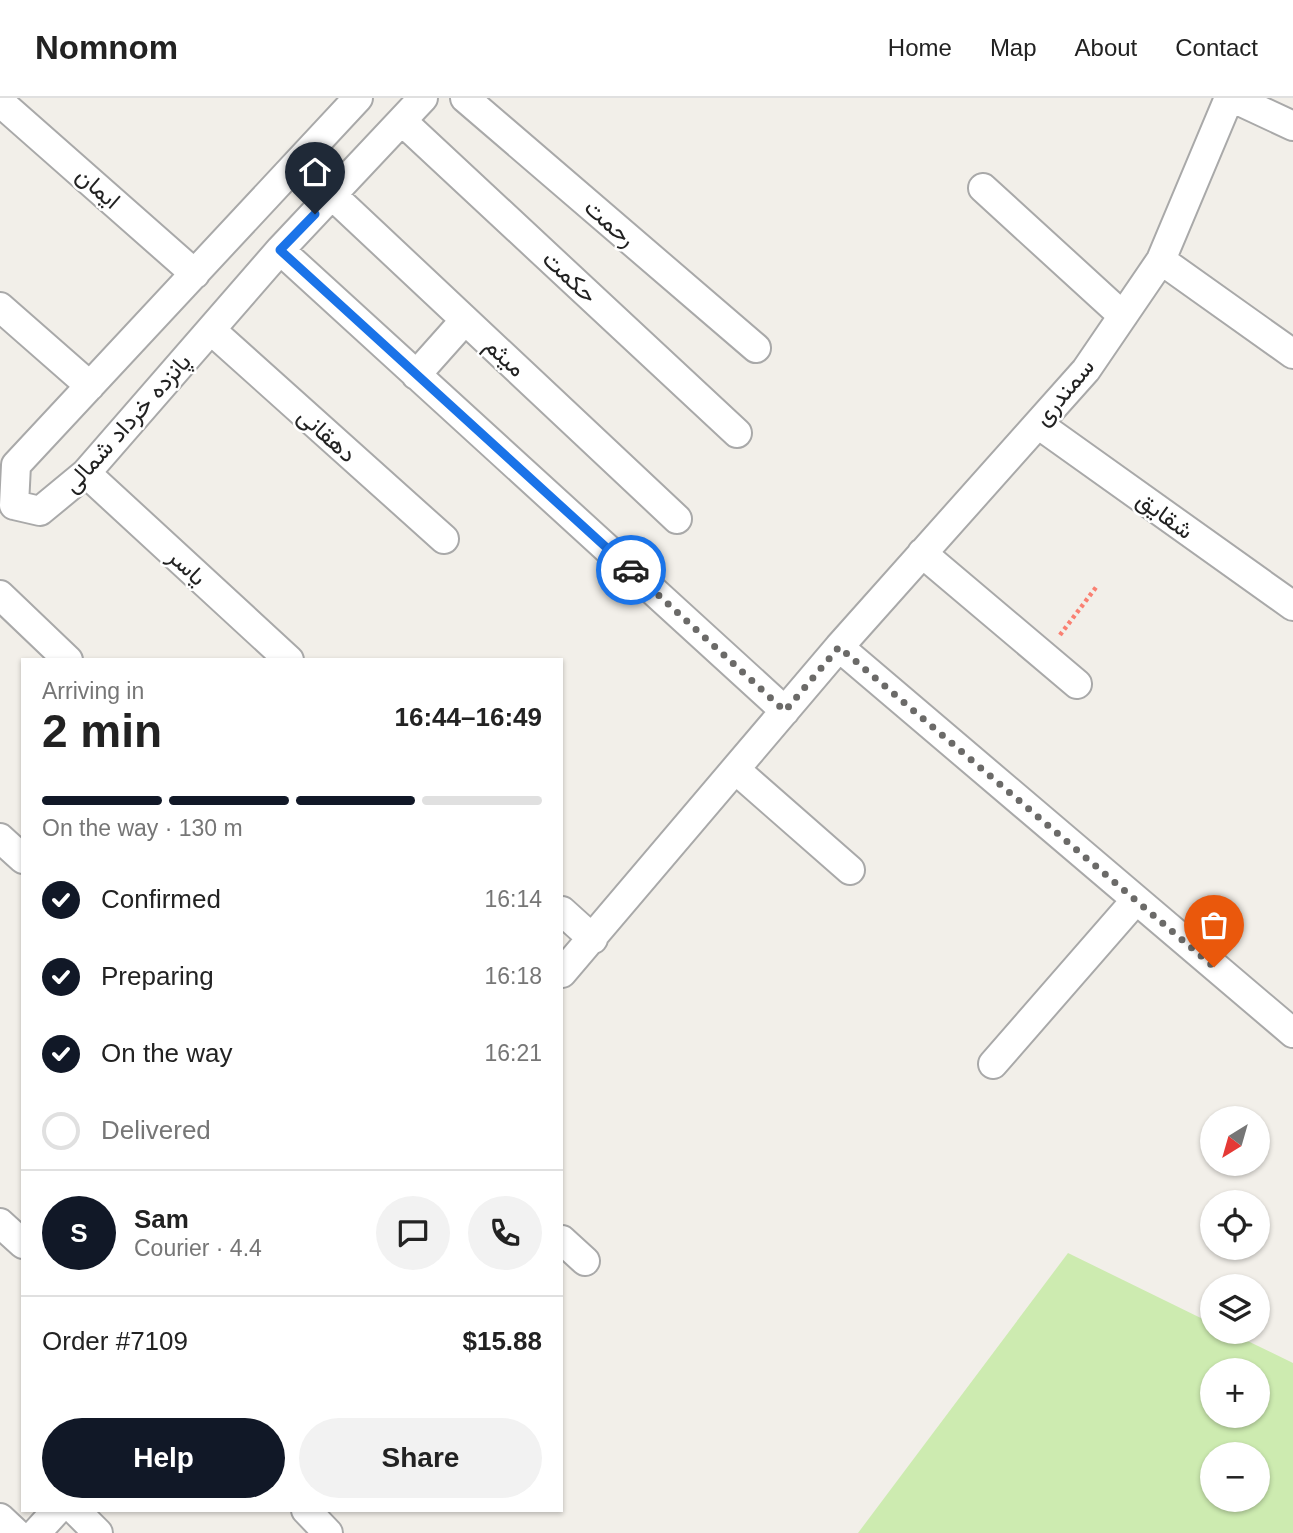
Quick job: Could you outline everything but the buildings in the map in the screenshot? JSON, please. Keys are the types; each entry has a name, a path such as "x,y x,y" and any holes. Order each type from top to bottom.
{"street":[{"name":"پانزده خرداد شمالی","path":"358,98 16,465 7,495 40,510 86,474 280,250 423,98"},
{"name":"رحمت","path":"465,98 756,348"},
{"path":"1231,98 1293,126"},
{"name":"سمندری","path":"563,971 593,939 839,647 1086,370 1161,260 1231,98"},
{"name":"ایمان","path":"0,102 195,274"},
{"name":"حکمت","path":"402,121 737,433"},
{"path":"983,188 1123,316"},
{"name":"میثم","path":"332,195 677,519"},
{"path":"280,250 785,711"},
{"path":"1161,260 1293,354"},
{"path":"0,307 90,387"},
{"path":"416,375 465,320"},
{"name":"دهقانی","path":"211,330 444,540"},
{"name":"شقایق","path":"1038,424 1293,606"},
{"name":"یاسر","path":"86,474 287,658"},
{"path":"922,553 1077,684"},
{"path":"0,595 66,658"},
{"path":"839,647 1293,1033"},
{"path":"736,770 850,870"},
{"path":"0,838 21,857"},
{"path":"993,1064 1136,900"},
{"path":"563,912 593,939"},
{"path":"0,1223 21,1242"},
{"path":"563,1241 585,1261"},
{"path":"36,1533 55,1512"},
{"path":"77,1512 98,1533"},
{"path":"308,1512 328,1533"},
{"path":"0,1518 16,1533"}],"path":[{"path":"1044,656 1097,586"}],"green space":[{"path":"1068,1253 1200,1318 1200,1344 1254,1344 1293,1363 1293,1533 858,1533"}],"way so far":[{"path":"631,570 785,711 839,647 1214,967"}],"route":[{"path":"315,214 280,250 631,570"}]}
